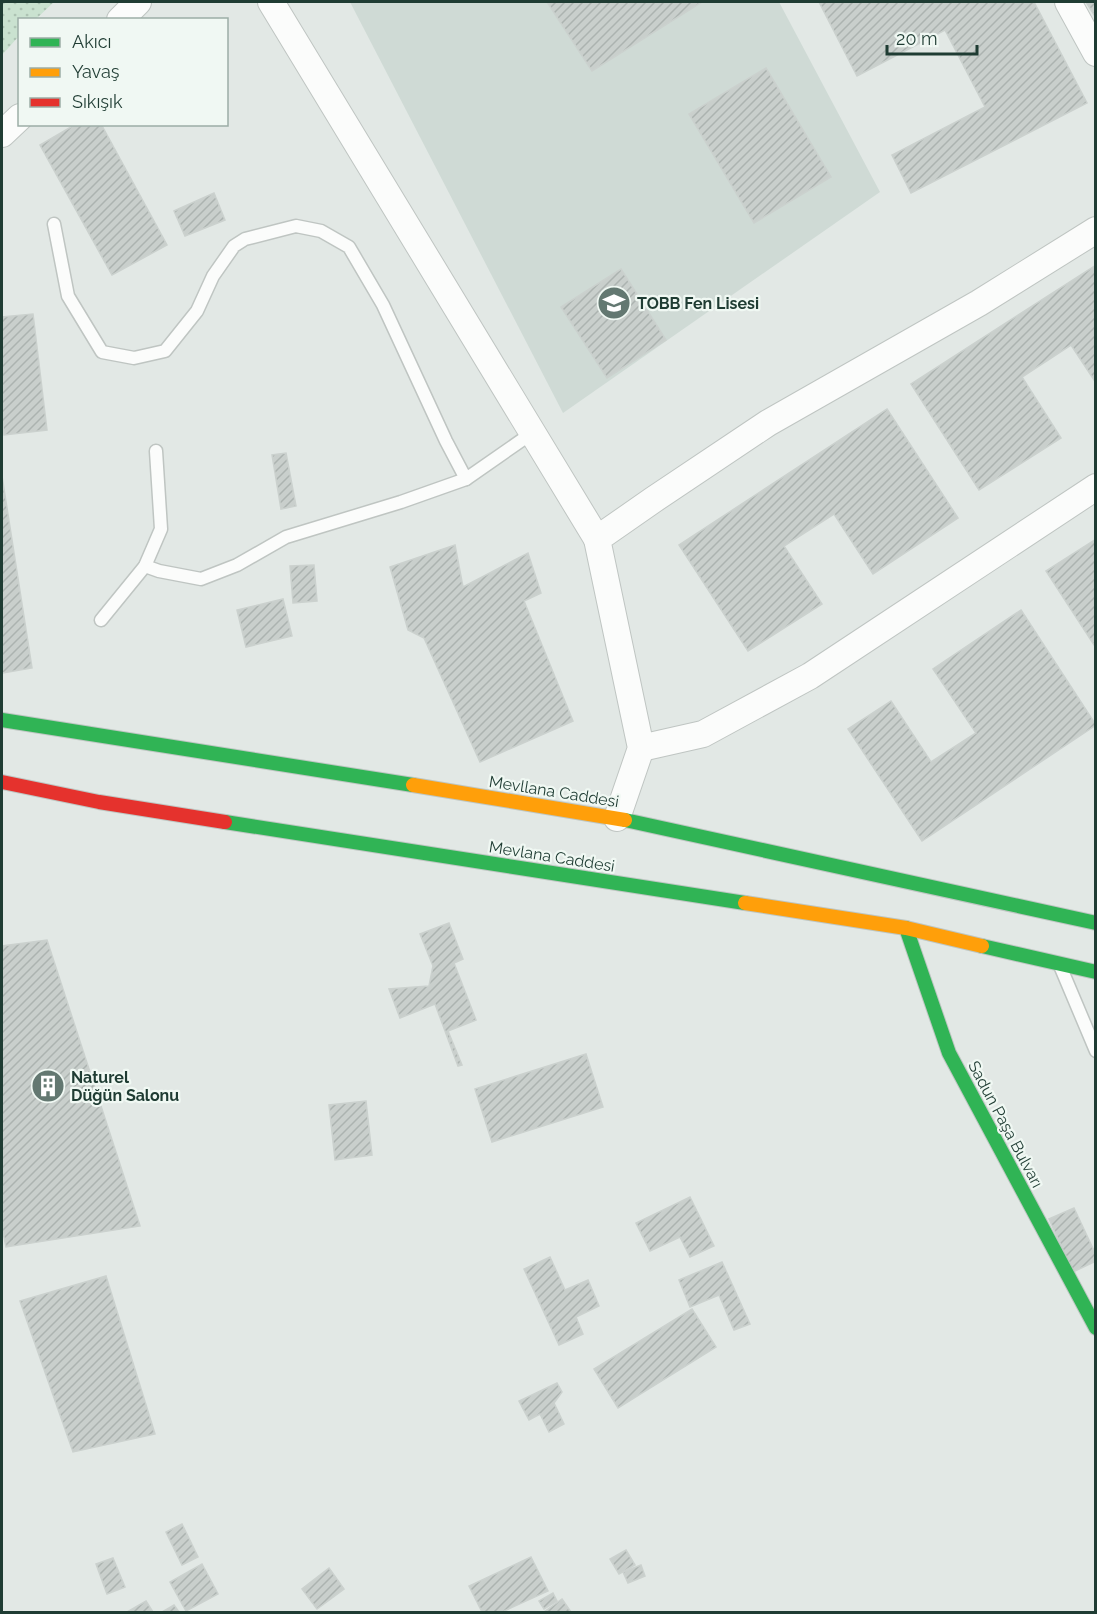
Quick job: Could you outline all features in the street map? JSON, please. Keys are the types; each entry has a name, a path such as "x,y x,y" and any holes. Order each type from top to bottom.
{"main road":[{"name":"Mevllana Caddesi","path":"2,720 618,818 1095,923"},
{"name":"Mevlana Caddesi","path":"2,782 99,802 906,928 1095,972"},
{"name":"Sadun Paşa Bulvarı","path":"906,928 949,1053 1095,1328"}],"street":[{"path":"122,18 138,2"},
{"path":"271,2 597,539 641,748 618,818"},
{"path":"1068,2 1095,53"},
{"path":"2,134 18,119"},
{"path":"597,539 768,423 979,303 1095,230"},
{"path":"641,748 703,734 810,676 1095,487"}],"lane":[{"path":"54,224 68,296 102,352 134,358 165,351 197,311 213,276 234,246 245,239 296,226 321,231 349,246 383,305 466,479"},
{"path":"145,566 201,579 237,566 286,537 401,502 466,479 532,433"},
{"path":"101,620 145,566 161,529 156,451"},
{"path":"1059,964 1095,1050"}],"shaded area":[{"name":"TOBB Fen Lisesi","path":"350,2 779,2 880,192 563,413"}],"green space":[{"path":"2,2 54,2 37,18 18,18 18,37 2,55"}],"building":[{"path":"547,2 702,2 592,71"},
{"path":"819,2 1034,2 1087,103 911,193 892,155 985,107 945,30 857,76"},
{"path":"1086,2 1096,2 1096,18"},
{"path":"766,68 831,177 754,223 689,114"},
{"path":"73,126 102,126 167,245 112,275 40,145"},
{"path":"214,193 225,220 185,236 174,211"},
{"path":"1096,265 1096,383 1071,345 1022,377 1061,438 979,490 911,384"},
{"path":"621,269 666,340 607,378 561,307"},
{"path":"33,314 47,430 4,435 2,317"},
{"path":"887,409 958,518 873,574 834,514 784,546 822,604 748,651 679,545"},
{"path":"286,453 296,506 281,509 272,455"},
{"path":"2,476 32,668 2,673"},
{"path":"1096,539 1096,648 1046,571"},
{"path":"455,545 463,587 528,553 541,593 524,601 573,721 480,762 424,638 408,630 390,567"},
{"path":"314,565 317,601 293,603 290,566"},
{"path":"283,599 292,636 246,647 237,610"},
{"path":"1021,610 1096,725 922,841 848,729 891,701 931,762 976,733 933,669"},
{"path":"449,923 463,959 454,963 476,1020 448,1031 462,1065 458,1066 435,1004 400,1018 389,989 429,986 433,966 420,934"},
{"name":"Naturel Düğün Salonu","path":"47,940 140,1226 6,1247 2,1228 2,946"},
{"path":"586,1054 603,1107 492,1142 475,1089"},
{"path":"366,1101 372,1155 335,1160 329,1105"},
{"path":"690,1197 714,1246 690,1257 680,1237 650,1251 636,1223"},
{"path":"1074,1208 1096,1255 1096,1261 1073,1272 1049,1219"},
{"path":"550,1257 565,1290 588,1280 599,1306 576,1317 583,1334 559,1345 524,1269"},
{"path":"722,1262 750,1324 734,1330 719,1295 690,1307 679,1280"},
{"path":"106,1276 155,1434 73,1452 20,1301"},
{"path":"692,1309 716,1347 618,1408 594,1369"},
{"path":"557,1383 562,1392 554,1403 564,1424 549,1432 540,1414 529,1420 519,1401"},
{"path":"182,1524 198,1557 182,1565 166,1532"},
{"path":"626,1550 635,1565 619,1574 610,1559"},
{"path":"531,1557 548,1591 502,1612 482,1612 469,1586"},
{"path":"113,1558 125,1587 107,1594 96,1564"},
{"path":"202,1564 218,1594 186,1611 170,1582"},
{"path":"641,1565 645,1576 628,1583 623,1572"},
{"path":"329,1568 344,1589 317,1609 302,1589"},
{"path":"553,1593 557,1601 544,1609 539,1601"},
{"path":"562,1599 571,1612 544,1612"},
{"path":"146,1601 153,1612 127,1612"},
{"path":"174,1605 179,1612 162,1612"}],"traffic: fast":[{"path":"2,720 413,785"},
{"path":"625,820 1096,923"},
{"path":"225,822 745,903"},
{"path":"906,928 949,1053 1096,1328"},
{"path":"982,946 1096,972"}],"traffic: slow":[{"path":"413,785 625,820"},
{"path":"745,903 906,928 982,946"}],"traffic: jam":[{"path":"2,782 99,802 225,822"}],"place":[{"name":"TOBB Fen Lisesi","path":"614,303"},
{"name":"Naturel Düğün Salonu","path":"48,1086"}]}
